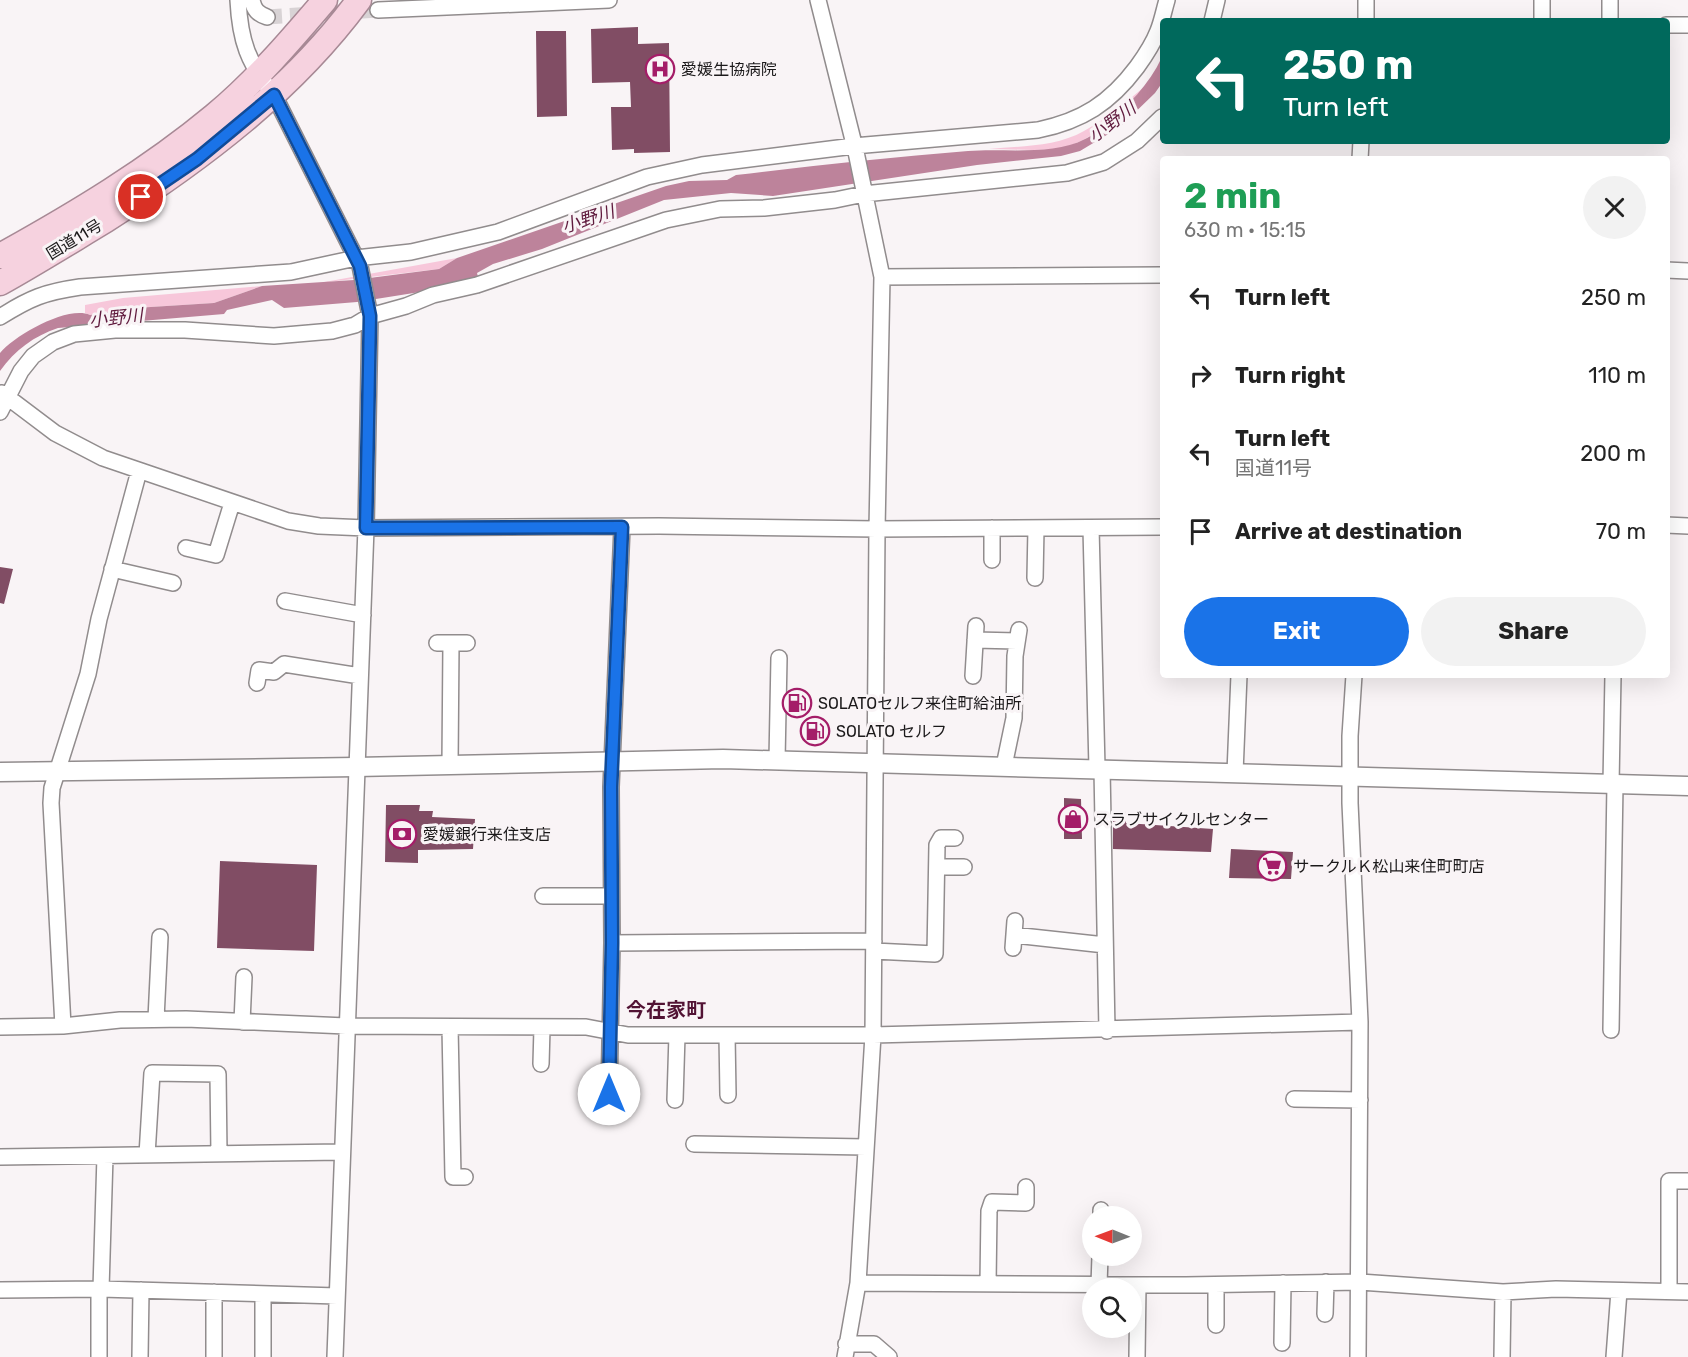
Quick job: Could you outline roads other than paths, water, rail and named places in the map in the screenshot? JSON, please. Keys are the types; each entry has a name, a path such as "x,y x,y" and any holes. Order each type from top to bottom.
{"highway":[{"name":"国道11号","path":"0,256 145,167 216,114 258,75 325,0"},
{"name":"国道11号","path":"0,283 161,185 197,159 274,95 368,5"}],"street":[{"path":"238,0 239,26 246,52 258,75 274,95 358,262 369,310 366,528 335,1357"},
{"path":"252,0 253,7 258,14 267,17"},
{"path":"368,5 609,0"},
{"path":"818,0 855,149 882,277 877,529 873,1035 858,1283 846,1350 874,1344 889,1357"},
{"path":"1162,18 1167,0"},
{"path":"1213,18 1217,0"},
{"path":"1366,0 1366,18"},
{"path":"1542,0 1542,18"},
{"path":"1610,0 1610,18"},
{"path":"0,317 26,301 51,291 291,272 437,248 498,231 618,187 702,165 1060,126 1104,103 1124,84 1145,56 1160,25"},
{"path":"1670,25 1688,25"},
{"path":"0,412 4,395 33,356 53,342 74,334 116,330 173,330 274,336 332,331 354,325 369,310 406,306 433,295 477,285 666,220 720,209 764,208 835,200 863,191 1067,173 1104,162 1137,141 1160,119"},
{"path":"1670,270 1688,271"},
{"path":"882,277 1160,275"},
{"path":"4,395 55,433 103,458 288,521 319,526 877,529 1160,527"},
{"path":"63,1026 52,788 88,674 99,619 139,471"},
{"path":"186,548 216,555 232,503"},
{"path":"1670,525 1688,526"},
{"path":"609,1094 612,943 611,787 622,527"},
{"path":"992,528 992,560"},
{"path":"1035,578 1036,528"},
{"path":"1091,528 1107,1030"},
{"path":"112,569 173,583"},
{"path":"285,601 363,615"},
{"path":"974,676 976,633 1018,635 1014,718 1004,766"},
{"path":"450,765 444,643 467,643"},
{"path":"777,760 779,658"},
{"path":"257,683 259,670 274,672 284,664 360,676"},
{"path":"1235,773 1239,678"},
{"path":"1354,678 1350,776 1360,1022 1358,1357"},
{"path":"1611,1030 1612,678"},
{"path":"0,772 777,760 1688,786"},
{"path":"612,943 874,946 935,954 937,845 941,838 955,838"},
{"path":"937,867 964,867"},
{"path":"543,896 612,896"},
{"path":"1014,935 1105,945"},
{"path":"156,1020 160,937"},
{"path":"242,1022 244,977"},
{"path":"0,1027 63,1026 120,1020 156,1020 346,1026 586,1027 628,1035 873,1035 1360,1022"},
{"path":"450,1027 453,1176 465,1177"},
{"path":"541,1064 542,1028"},
{"path":"675,1100 677,1035"},
{"path":"727,1035 728,1095"},
{"path":"147,1155 152,1073 218,1074 219,1154"},
{"path":"1294,1099 1360,1100"},
{"path":"694,1144 733,1138 866,1147"},
{"path":"0,1157 342,1152"},
{"path":"99,1357 105,1156"},
{"path":"1669,1292 1669,1181 1688,1181"},
{"path":"988,1284 989,1211 992,1202 1026,1203 1026,1187"},
{"path":"1324,1314 1326,1282"},
{"path":"1142,1285 1360,1282 1503,1292 1556,1289 1688,1292"},
{"path":"858,1283 1082,1284"},
{"path":"1282,1343 1283,1283"},
{"path":"1216,1285 1216,1325"},
{"path":"0,1290 100,1289 337,1296"},
{"path":"140,1357 141,1290"},
{"path":"1614,1357 1619,1291"},
{"path":"214,1292 214,1357"},
{"path":"1502,1357 1503,1292"},
{"path":"263,1293 263,1357"},
{"path":"1137,1338 1137,1357"}],"water":[{"name":"小野川","path":"1160,61 1160,86 1120,127 1080,151 1061,156 977,165 773,196 731,193 664,200 542,249 493,264 477,273 478,277 420,292 357,302 284,308 272,300 227,310 224,314 58,328 26,345 0,371 0,353 7,346 29,330 69,314 90,315 135,308 214,303 262,286 354,280 439,269 457,258 666,186 689,181 727,180 736,175 910,156 982,150 1058,148 1093,135 1129,103 1151,77"}],"tunnel":[{"path":"267,17 378,10"}],"place":[{"name":"愛媛生協病院","path":"660,69"},
{"name":"SOLATOセルフ来住町給油所","path":"797,703"},
{"name":"SOLATO セルフ","path":"815,731"},
{"name":"スラブサイクルセンター","path":"1073,819"},
{"name":"愛媛銀行来住支店","path":"402,834"},
{"name":"サークルＫ松山来住町町店","path":"1272,866"}],"district":[{"name":"今在家町","path":"666,1010"}]}
